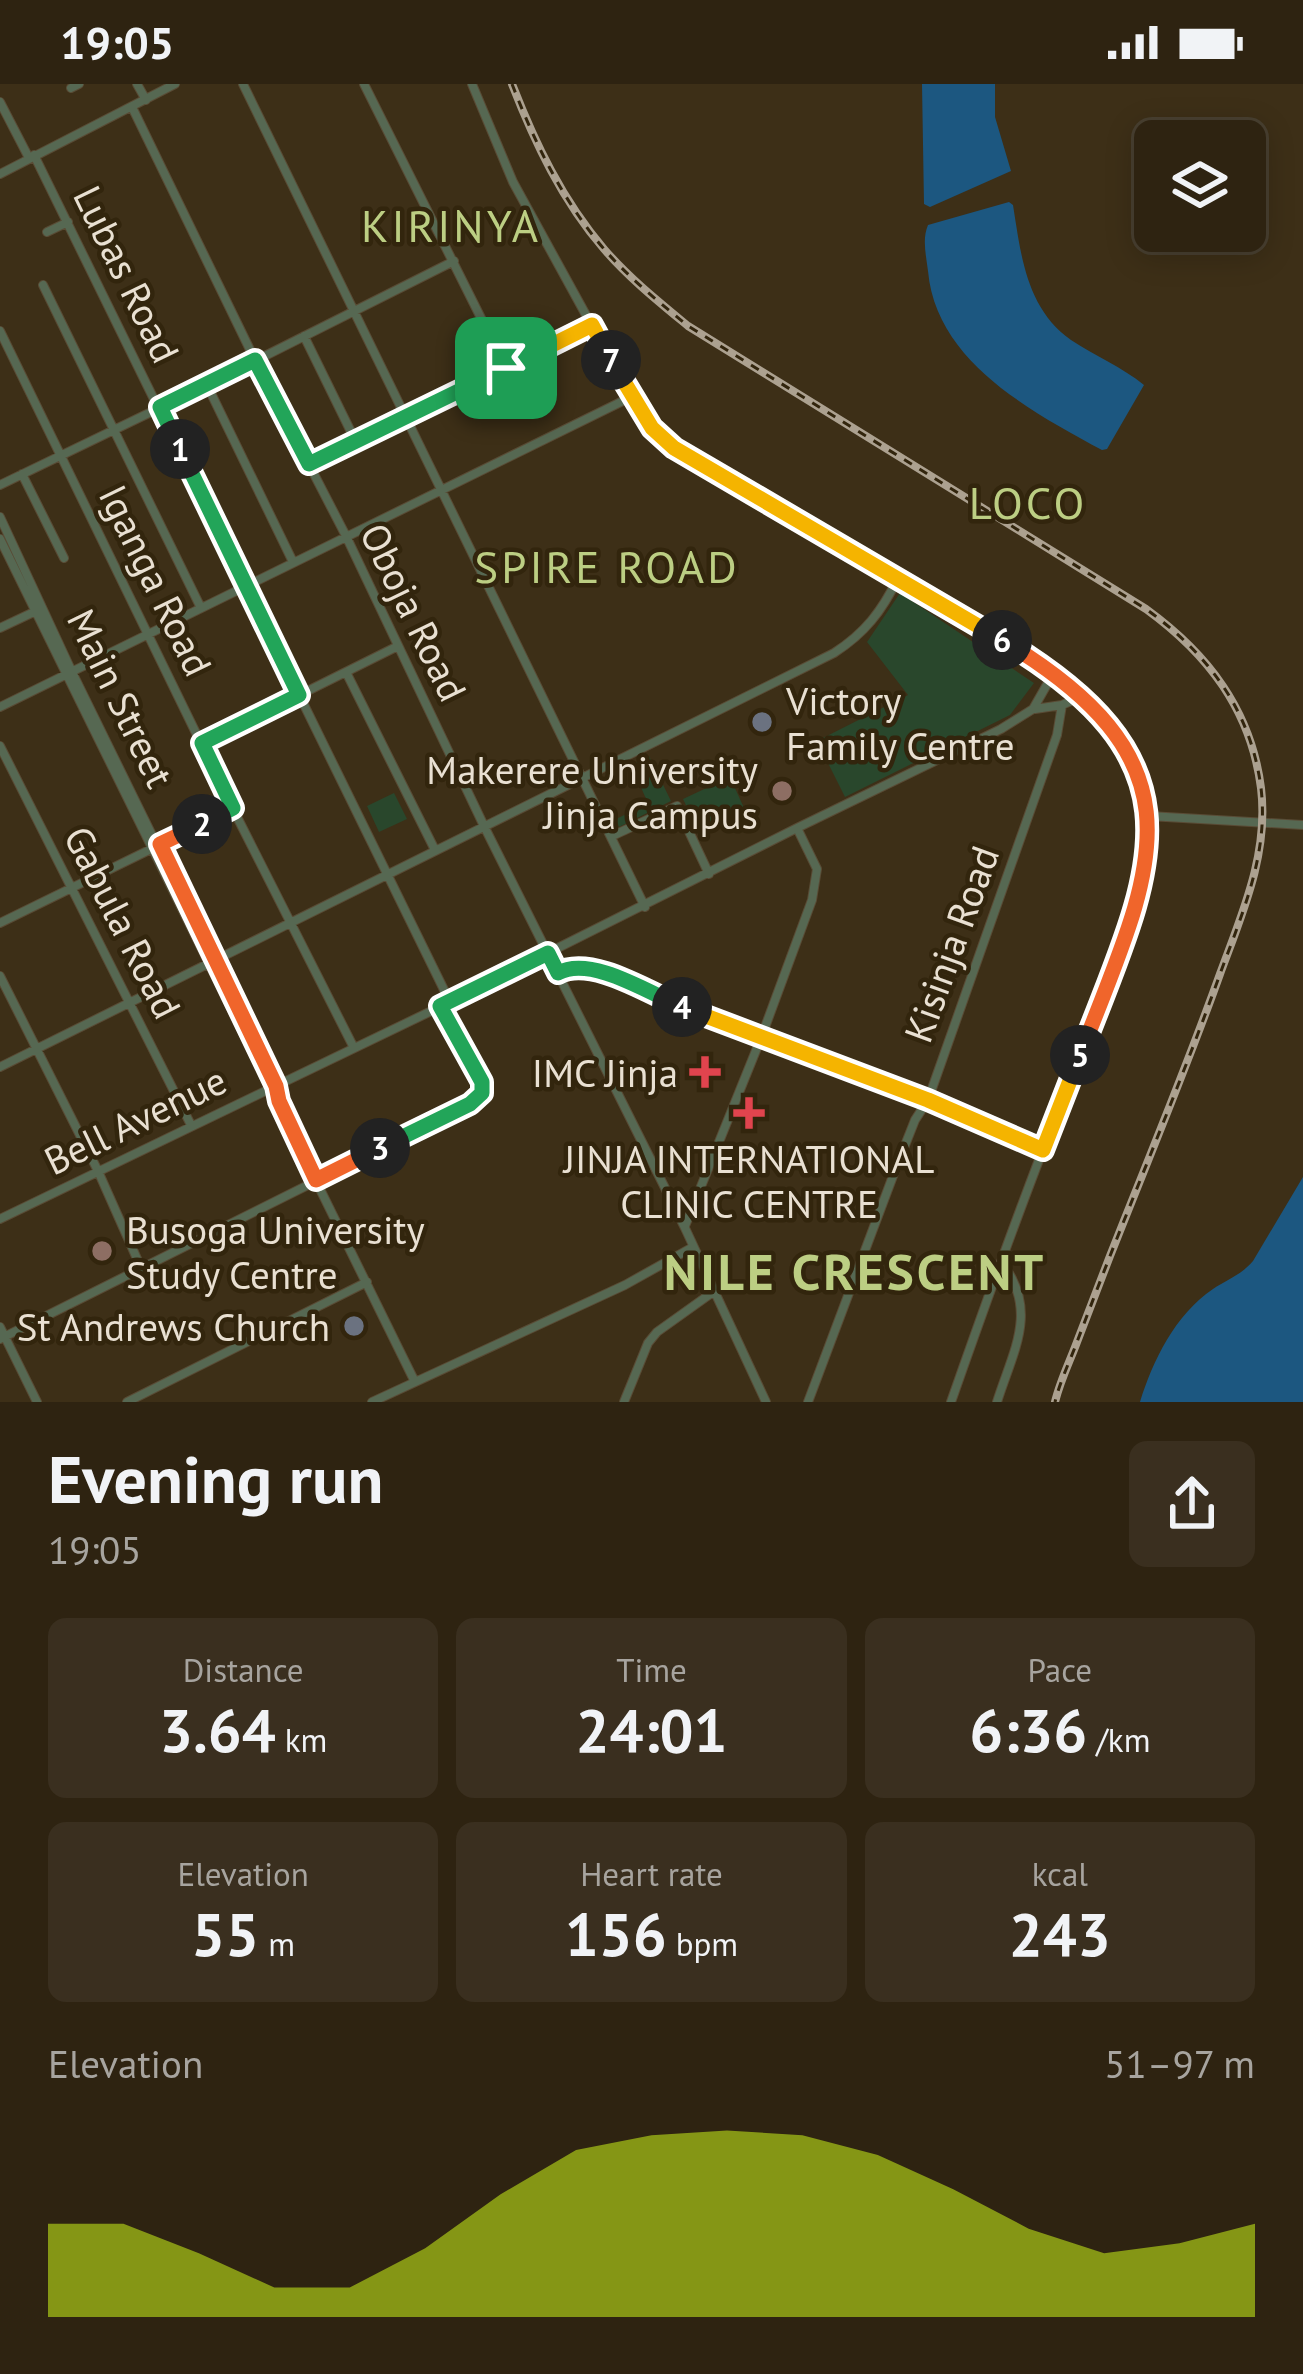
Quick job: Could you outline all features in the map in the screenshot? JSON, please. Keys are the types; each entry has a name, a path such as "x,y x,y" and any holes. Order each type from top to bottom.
{"street":[{"path":"137,84 146,100"},
{"path":"0,174 175,84"},
{"path":"243,84 644,907"},
{"path":"364,84 506,368"},
{"path":"472,84 513,182 652,428 674,448 1035,660 1124,743 1142,784 1149,816 1145,873 1130,928 951,1402"},
{"name":"Lubas Road","path":"0,102 68,222 160,407 482,1082 482,1093 470,1104 316,1180"},
{"name":"Oboja Road","path":"132,107 685,1228 766,1402"},
{"path":"47,232 68,222"},
{"path":"0,485 454,261"},
{"path":"43,285 201,608"},
{"path":"309,464 592,325"},
{"name":"Iganga Road","path":"0,331 355,1048"},
{"path":"304,336 356,442"},
{"path":"207,385 293,562"},
{"path":"0,706 631,397"},
{"path":"22,474 64,558"},
{"name":"Main Street","path":"0,517 70,673 415,1382"},
{"name":"Main Street","path":"0,539 70,673"},
{"path":"0,1067 846,646 868,628 898,578"},
{"path":"0,628 36,611"},
{"path":"202,743 398,646"},
{"path":"346,672 435,850"},
{"path":"1033,710 1053,674"},
{"path":"1033,710 1081,698"},
{"name":"Kisinja Road","path":"808,1402 915,1120 928,1100 1057,735 1062,704"},
{"name":"Bell Avenue","path":"0,1219 644,907 1033,710"},
{"name":"Gabula Road","path":"0,746 192,1126"},
{"path":"612,836 677,806 709,874"},
{"path":"0,922 233,808"},
{"path":"1149,816 1303,825"},
{"path":"685,1228 812,900 815,860 797,828"},
{"path":"558,973 570,966 602,972 700,1016 928,1100 1043,1150"},
{"path":"0,976 142,1270"},
{"path":"37,1402 2,1334 142,1270 316,1180"},
{"path":"372,1402 625,1285 692,1247"},
{"path":"997,1402 1022,1315 1018,1286 1002,1263"},
{"path":"127,1402 367,1282"},
{"path":"624,1402 644,1351 657,1332 713,1292"}],"green space":[{"path":"900,593 1034,683 1010,715 845,797 817,741 908,695 867,642"},
{"path":"649,756 671,801 619,827 616,819 647,801 631,765"},
{"path":"730,777 744,808 698,830 683,799"},
{"path":"394,793 407,819 379,832 367,806"}],"water":[{"path":"922,84 995,84 995,117 1011,171 930,207 924,204"},
{"path":"1009,202 1028,279 1044,312 1071,340 1144,385 1107,449 1046,418 991,380 948,331 935,303 925,247 928,225"},
{"path":"1303,1177 1303,1402 1140,1402 1177,1325 1199,1300 1253,1261"}],"railway":[{"path":"512,84 562,191 604,249 644,289 688,326 1146,609 1207,665 1248,733 1262,812 1252,883 1055,1402"}],"place":[{"name":"Victory Family Centre","path":"762,722"},
{"name":"Makerere University Jinja Campus","path":"782,791"},
{"name":"IMC Jinja","path":"705,1072"},
{"name":"JINJA INTERNATIONAL CLINIC CENTRE","path":"749,1113"},
{"name":"Busoga University Study Centre","path":"102,1251"},
{"name":"St Andrews Church","path":"354,1326"}],"district":[{"name":"KIRINYA","path":"451,225"},
{"name":"LOCO","path":"1028,502"},
{"name":"SPIRE ROAD","path":"607,566"},
{"name":"NILE CRESCENT","path":"855,1271"}],"route":[{"path":"592,325 631,397 652,428 674,448 1035,660 1124,743 1142,784 1149,816 1145,873 1130,928 1043,1150 928,1100 700,1016 602,972 570,966 558,973 548,953 440,1006 482,1082 482,1093 470,1104 316,1180 160,844 233,808 202,743 299,695 160,407 255,360 309,464 506,368 592,325"}]}
